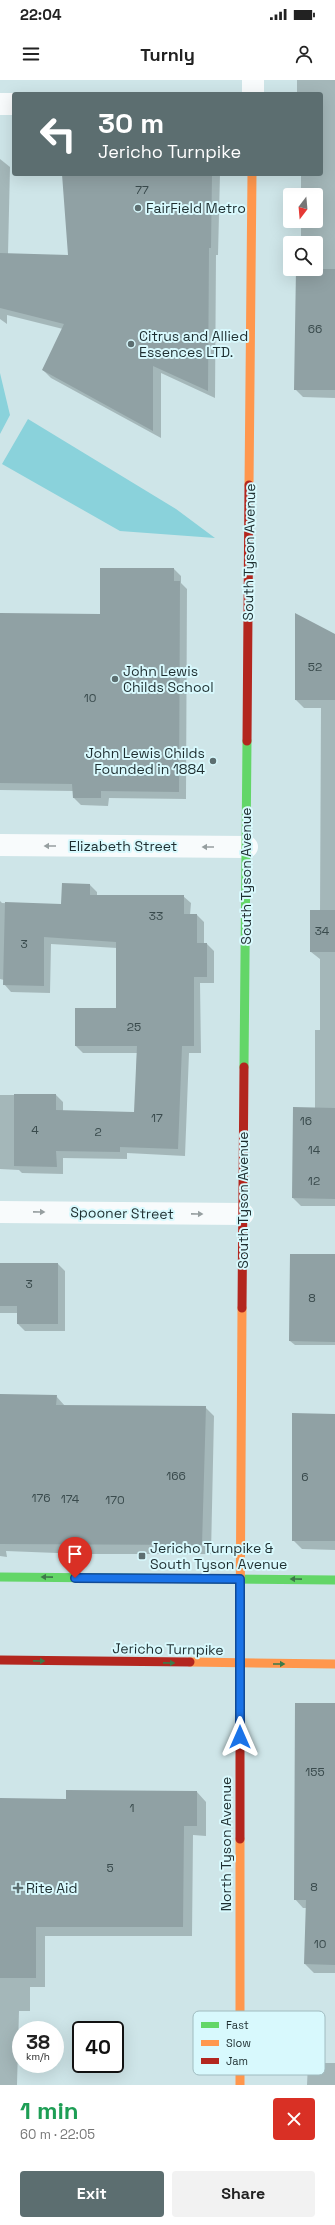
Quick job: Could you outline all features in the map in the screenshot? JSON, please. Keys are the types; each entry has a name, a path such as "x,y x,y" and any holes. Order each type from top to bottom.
{"street":[{"path":"253,80 253,92"},
{"path":"0,104 12,104"},
{"name":"South Tyson Avenue","path":"240,1579 252,176"},
{"name":"Elizabeth Street","path":"0,846 246,847"},
{"name":"Spooner Street","path":"0,1212 243,1214"},
{"path":"0,1577 335,1580"},
{"name":"North Tyson Avenue","path":"240,1579 240,2011"},
{"name":"Jericho Turnpike","path":"0,1660 335,1664"}],"shaded area":[{"path":"0,373 10,415 0,434"},
{"path":"28,419 176,509 215,538 120,531 2,464"}],"building":[{"name":"Citrus and Allied Essences LTD.","path":"62,176 212,176 211,248 209,248 208,391 153,366 153,431 42,370 64,324 0,308 0,253 68,255"},
{"path":"323,269 335,269 335,390 294,390 296,276 323,276"},
{"path":"100,568 174,568 174,581 180,581 179,792 101,791 101,798 73,798 72,784 0,783 0,613 100,614"},
{"path":"295,613 335,634 335,700 295,700"},
{"path":"62,883 90,884 90,895 184,895 184,914 197,914 197,943 207,943 207,977 194,977 194,1046 182,1046 178,1149 120,1147 120,1152 56,1151 57,1167 14,1166 14,1094 56,1094 56,1110 134,1112 137,1046 75,1046 75,1008 116,1008 116,942 44,937 44,986 3,985 5,902 61,904"},
{"path":"310,910 335,910 335,952 310,952"},
{"path":"293,1107 335,1108 335,1199 292,1198"},
{"path":"290,1254 335,1254 335,1342 289,1341"},
{"path":"0,1263 58,1263 58,1324 17,1324 17,1306 0,1306"},
{"path":"0,1394 57,1395 56,1405 206,1406 202,1545 0,1544"},
{"path":"292,1413 335,1414 335,1541 292,1541"},
{"path":"295,1703 335,1703 335,1965 304,1964 306,1900 294,1900"},
{"path":"66,1790 197,1791 197,1826 184,1826 183,1927 36,1927 36,1978 0,1978 0,1798 66,1799"}],"traffic: fast":[{"path":"244,1067 247,741"},
{"path":"0,1577 335,1580"}],"traffic: slow":[{"path":"249,485 252,176"},
{"path":"240,1633 242,1308"},
{"path":"190,1662 335,1664"},
{"path":"240,1839 240,2011"},
{"path":"240,2075 240,2085"}],"traffic: jam":[{"path":"247,741 249,485"},
{"path":"242,1308 244,1067"},
{"path":"240,1633 240,1839"},
{"path":"0,1660 190,1662"}],"place":[{"name":"FairField Metro","path":"138,208"},
{"name":"Citrus and Allied Essences LTD.","path":"131,344"},
{"name":"John Lewis Childs School","path":"115,679"},
{"name":"John Lewis Childs Founded in 1884","path":"213,761"},
{"name":"Jericho Turnpike & South Tyson Avenue","path":"142,1556"},
{"name":"Rite Aid","path":"18,1888"}],"route":[{"path":"75,1578 240,1579 240,1737"}]}
